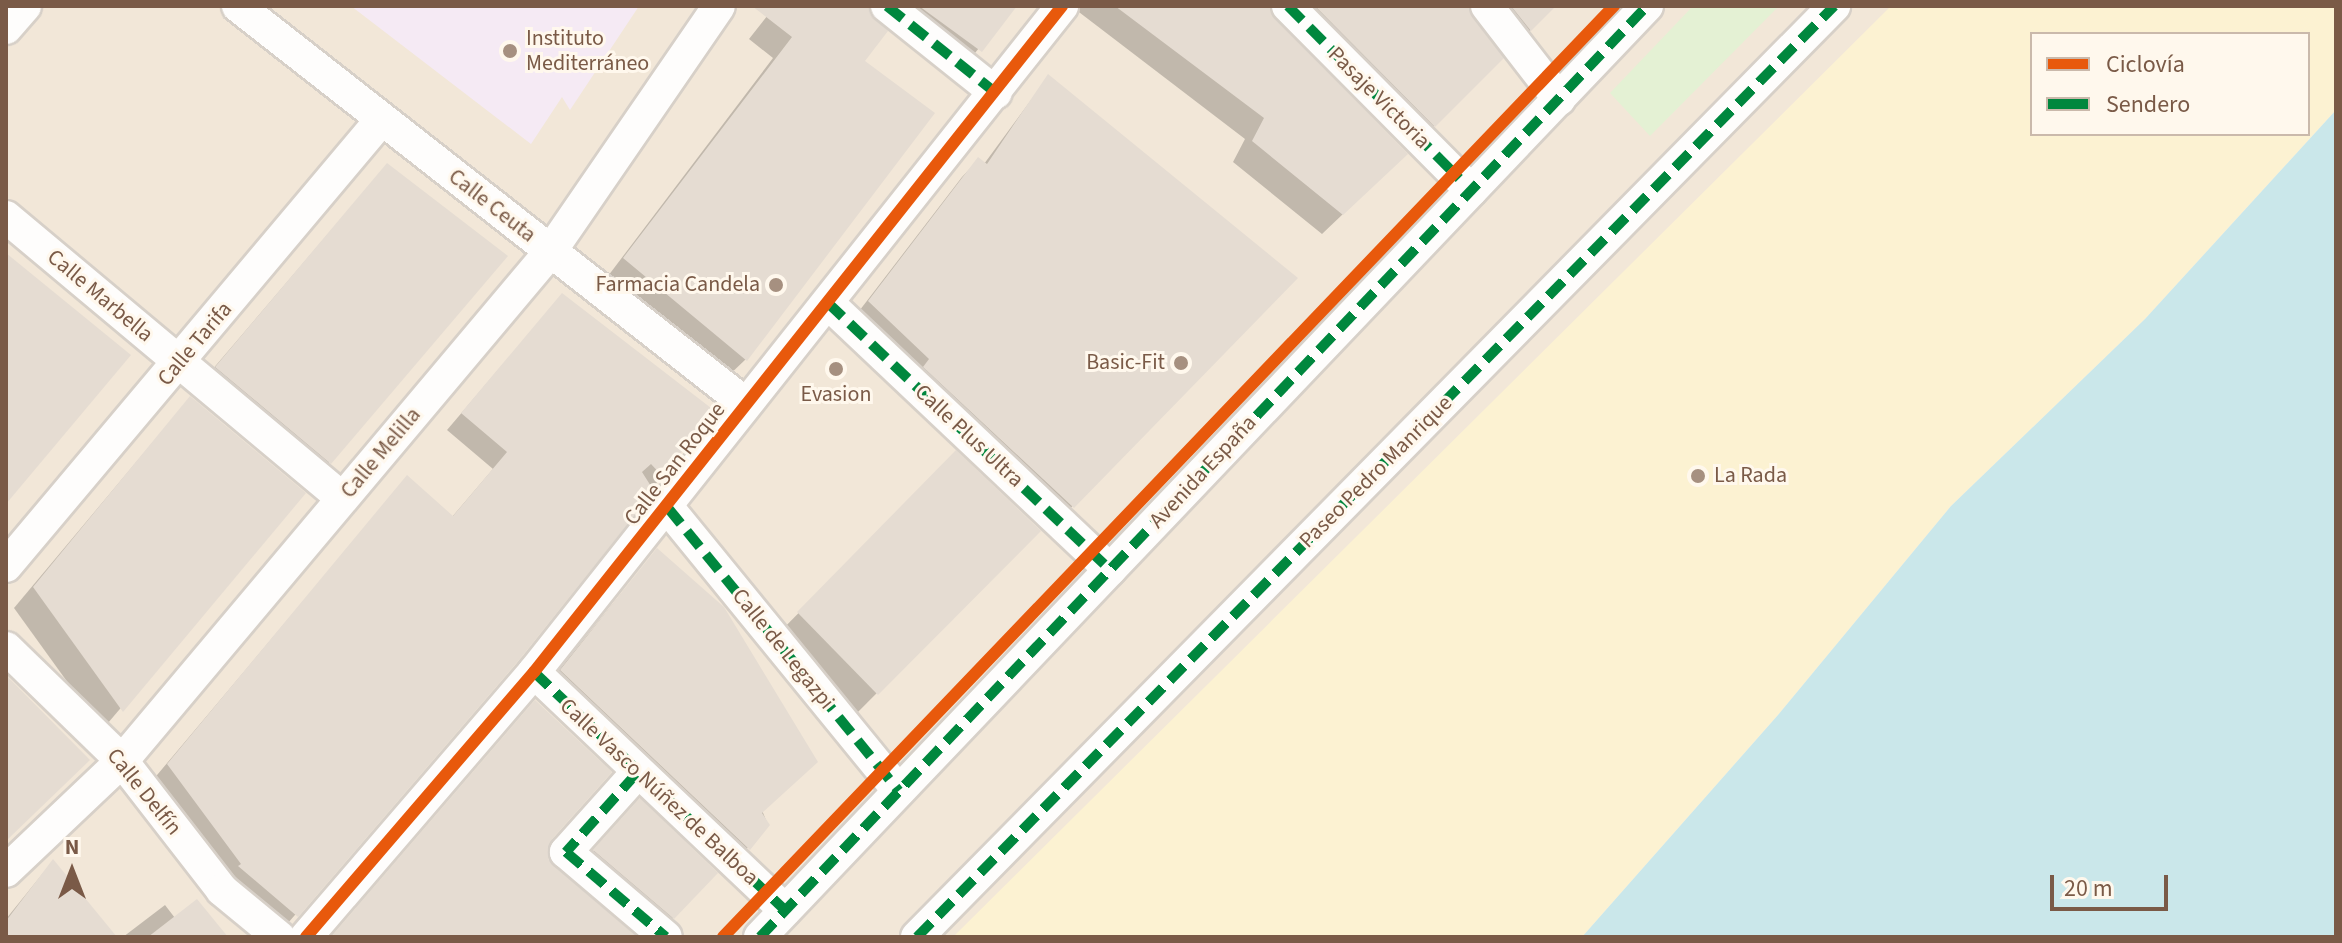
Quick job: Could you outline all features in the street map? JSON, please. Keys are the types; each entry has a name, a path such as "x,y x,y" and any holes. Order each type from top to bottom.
{"street":[{"path":"6,28 25,6"},
{"name":"Calle Ceuta","path":"238,6 746,404"},
{"name":"Calle Melilla","path":"6,871 122,761 550,252 719,6"},
{"path":"887,6 996,93"},
{"name":"Calle San Roque","path":"306,937 534,672 668,508 746,404 996,93 1062,6"},
{"name":"Pasaje Victoria","path":"1288,6 1471,190"},
{"path":"1487,6 1559,99"},
{"name":"Avenida España","path":"760,937 1647,6"},
{"name":"Paseo Pedro Manrique","path":"917,937 1834,6"},
{"name":"Calle Tarifa","path":"6,566 381,120"},
{"name":"Calle Marbella","path":"6,217 342,498"},
{"name":"Calle Plus Ultra","path":"828,303 1110,570"},
{"name":"Calle de Legazpi","path":"668,508 899,791"},
{"name":"Calle Delfín","path":"6,648 122,761 222,890 279,937"},
{"name":"Calle Vasco Núñez de Balboa","path":"534,672 636,774 785,910"},
{"path":"636,774 566,852 666,937"}],"shaded area":[{"path":"6,6 1932,6 970,937 6,937"},
{"name":"Instituto Mediterráneo","path":"351,6 639,6 570,110 562,97 531,144"}],"green space":[{"path":"1693,6 1779,6 1650,136 1610,93"}],"sand":[{"name":"La Rada","path":"1891,6 2336,6 2336,110 2145,319 1951,506 1778,715 1582,937 953,937"}],"water":[{"path":"2336,110 2336,937 1582,937 1778,715 1951,506 2145,319"}],"building":[{"path":"752,6 868,6 888,31 865,61 935,113 747,361 623,258 792,37"},
{"path":"919,6 1017,6 982,52"},
{"path":"1115,6 1270,6 1275,19 1408,154 1343,215 1252,141 1264,118"},
{"path":"1315,6 1468,6 1504,58 1435,127"},
{"path":"1511,6 1556,6 1531,31"},
{"path":"1048,74 1298,278 1074,508 923,367 929,359 868,301 978,157 987,164"},
{"path":"387,163 508,256 331,464 215,367"},
{"path":"6,253 131,355 6,504"},
{"path":"562,293 711,408 664,478 651,464 642,472 654,491 519,660 298,917 238,866 241,864 167,764 407,475 453,516 507,452 461,413"},
{"path":"190,396 306,493 123,712 33,587"},
{"path":"956,450 1041,531 878,695 797,612"},
{"path":"657,548 724,607 818,762 762,813 770,825 750,850 560,670"},
{"path":"6,675 90,760 6,841"},
{"path":"535,700 612,772 552,839 548,859 637,937 331,937"},
{"path":"640,798 718,873 674,919 593,850"},
{"path":"53,859 117,937 6,937 6,921"},
{"path":"197,899 228,937 148,937"}],"marked path":[{"path":"887,6 996,93"},
{"path":"1288,6 1459,178"},
{"path":"760,937 1647,6"},
{"path":"917,937 1834,6"},
{"path":"828,303 1110,570"},
{"path":"668,508 899,791"},
{"path":"534,672 785,910"},
{"path":"636,774 566,852 666,937"}],"cycle path":[{"path":"306,937 534,672 1062,6"},
{"path":"723,937 1614,6"}],"place":[{"name":"Instituto Mediterráneo","path":"510,51"},
{"name":"Farmacia Candela","path":"776,285"},
{"name":"Basic-Fit","path":"1181,363"},
{"name":"Evasion","path":"836,369"},
{"name":"La Rada","path":"1698,476"}]}
